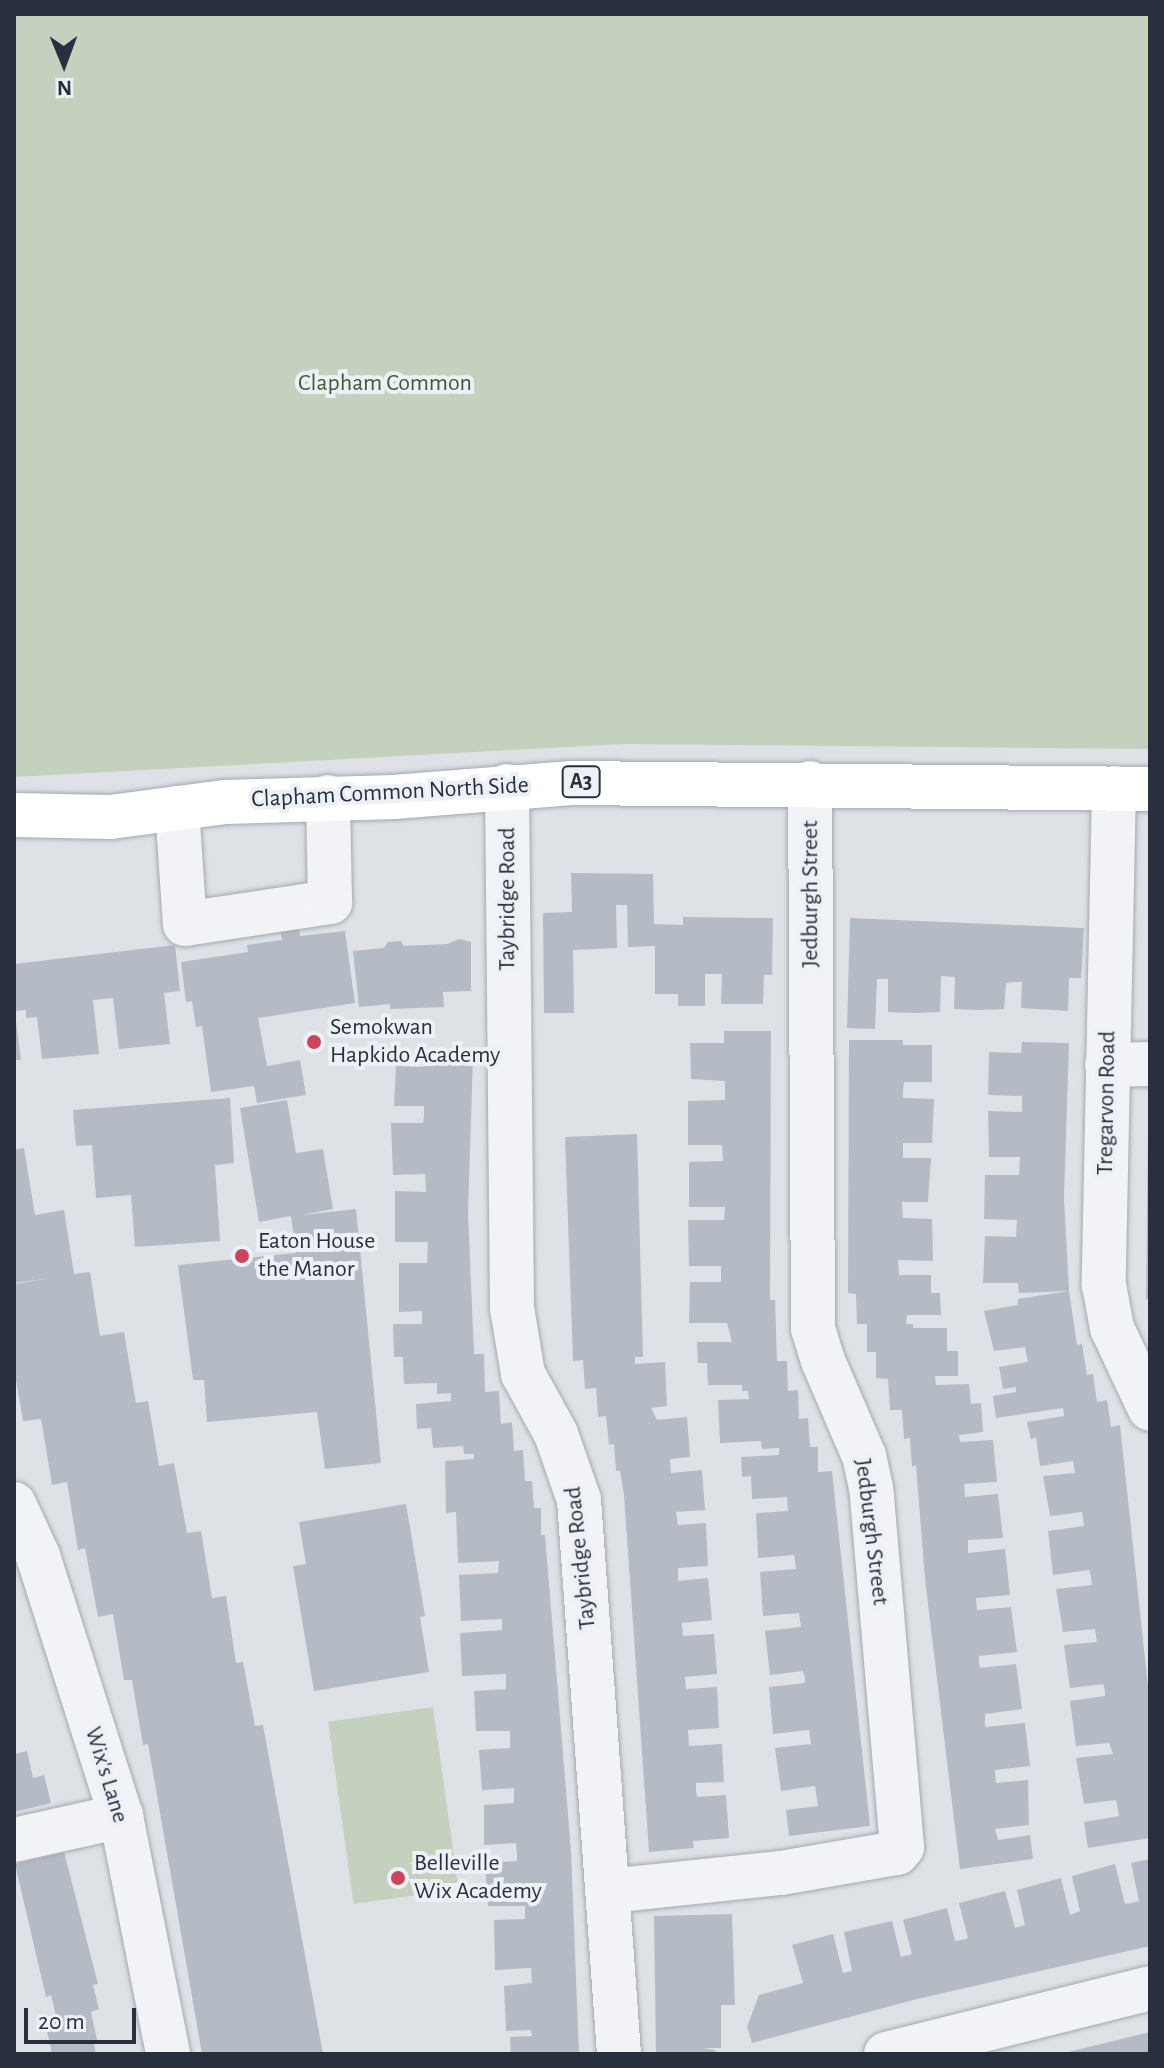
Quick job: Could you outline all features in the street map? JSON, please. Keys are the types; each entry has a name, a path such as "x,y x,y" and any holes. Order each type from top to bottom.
{"highway":[{"name":"Clapham Common North Side","path":"14,815 110,817 226,802 394,797 507,786 660,781 1132,788"}],"street":[{"name":"Jedburgh Street","path":"609,1891 781,1873 897,1853 902,1847 871,1488 864,1456 823,1361 813,1329 810,783"},
{"name":"Taybridge Road","path":"507,786 512,1308 523,1374 556,1434 579,1500 619,2054"},
{"name":"Tregarvon Road","path":"1132,788 1107,1065 1107,1307 1112,1328 1150,1409"},
{"path":"177,808 185,924 330,902 328,797"},
{"path":"1107,1065 1150,1064"},
{"name":"Wix's Lane","path":"14,1504 38,1556 121,1816 168,2054"},
{"path":"14,1840 121,1816"},
{"path":"886,2054 1150,1988"}],"green space":[{"name":"Clapham Common","path":"14,14 1150,14 1150,749 623,744 14,777"},
{"path":"433,1707 459,1889 354,1904 328,1722"}],"building":[{"path":"571,873 653,874 654,924 683,925 683,917 773,918 772,975 764,975 763,1004 721,1004 722,974 705,974 705,1006 678,1006 678,994 655,994 655,946 628,947 627,905 616,905 617,948 573,950 574,1013 544,1013 543,913 572,912"},
{"path":"850,918 1084,928 1081,978 1069,978 1068,1011 1021,1008 1022,982 1006,983 1004,1009 980,1010 954,1009 955,977 941,976 940,1012 915,1013 888,1012 888,979 877,979 875,1029 847,1028"},
{"path":"299,925 300,936 345,931 355,1003 258,1018 267,1066 300,1060 306,1095 257,1103 254,1086 211,1092 202,1026 196,1027 192,1001 186,1002 181,962 248,952 247,945 282,940 280,927"},
{"path":"459,939 471,942 471,991 443,992 444,1007 390,1009 390,1004 359,1007 353,951 384,948 388,942 401,941 404,946 447,944"},
{"path":"175,945 180,991 164,993 170,1044 119,1049 113,998 93,1000 99,1054 42,1059 37,1017 26,1018 26,1010 14,1011 14,964"},
{"path":"16,1021 21,1060 14,1060"},
{"path":"724,1031 771,1031 770,1300 775,1300 777,1361 787,1361 788,1391 798,1390 799,1419 808,1418 810,1447 818,1447 818,1472 832,1471 870,1826 789,1836 786,1810 818,1806 815,1786 781,1791 775,1748 811,1744 809,1730 773,1734 769,1687 805,1683 805,1678 803,1671 770,1675 765,1631 801,1627 799,1613 763,1616 760,1572 796,1569 794,1555 758,1558 756,1513 788,1511 787,1497 752,1499 751,1476 742,1477 741,1457 779,1455 779,1448 762,1449 761,1441 720,1443 718,1400 749,1399 748,1391 742,1391 742,1385 708,1385 707,1363 698,1363 697,1342 732,1342 727,1323 689,1323 690,1282 721,1282 721,1266 689,1266 688,1220 724,1220 725,1207 689,1207 689,1162 723,1161 722,1145 688,1145 688,1101 725,1100 725,1081 691,1079 690,1043 724,1043"},
{"path":"849,1040 903,1040 903,1045 932,1045 932,1082 904,1082 903,1091 903,1098 934,1099 932,1143 903,1143 903,1158 931,1158 928,1202 902,1202 903,1218 932,1219 933,1261 898,1260 899,1275 931,1275 931,1293 940,1293 941,1315 907,1315 906,1324 913,1324 913,1328 947,1328 947,1351 958,1351 958,1376 935,1376 936,1385 969,1384 971,1404 981,1403 983,1432 959,1435 960,1442 993,1440 997,1482 964,1484 965,1497 998,1494 1003,1538 968,1540 968,1553 1005,1549 1010,1595 976,1598 977,1610 1011,1607 1017,1652 979,1656 979,1662 980,1668 1016,1664 1022,1709 985,1714 985,1727 1025,1723 1030,1766 995,1770 996,1783 1028,1780 1029,1825 995,1829 998,1840 1030,1835 1033,1859 960,1869 925,1579 916,1465 912,1467 910,1438 904,1439 902,1410 890,1410 888,1379 876,1378 876,1352 867,1352 867,1324 857,1324 856,1294 848,1293"},
{"path":"1022,1042 1069,1043 1064,1198 1069,1291 1019,1293 1018,1283 983,1283 985,1236 1016,1237 1017,1220 984,1219 985,1175 1019,1175 1020,1157 989,1157 988,1111 1022,1112 1022,1096 988,1095 989,1052 1021,1053"},
{"path":"422,1057 473,1057 468,1212 474,1354 484,1354 485,1392 499,1391 501,1424 512,1422 514,1451 523,1450 525,1481 532,1481 534,1508 541,1508 571,1851 579,2054 511,2054 510,2037 532,2036 531,2030 506,2031 504,1986 532,1983 531,1968 495,1970 494,1920 525,1919 525,1906 488,1906 485,1863 517,1861 517,1854 516,1843 484,1845 484,1805 514,1803 514,1788 482,1790 479,1750 510,1748 510,1731 476,1731 474,1691 506,1689 506,1674 462,1676 460,1633 502,1630 502,1619 461,1621 459,1575 498,1573 499,1561 458,1563 456,1512 446,1513 445,1461 474,1459 474,1454 464,1454 463,1446 433,1448 431,1428 417,1429 416,1404 451,1401 451,1393 437,1394 437,1383 404,1384 403,1357 394,1357 393,1324 422,1324 422,1311 399,1312 399,1263 427,1263 428,1242 395,1242 395,1191 426,1192 425,1174 393,1175 391,1123 423,1123 424,1116 424,1106 394,1106 396,1066 423,1067"},
{"path":"230,1098 234,1163 215,1165 220,1241 135,1247 131,1195 96,1198 92,1145 76,1146 73,1110"},
{"path":"287,1100 296,1153 323,1149 333,1209 302,1215 356,1209 381,1463 325,1469 317,1412 207,1422 204,1380 193,1380 178,1265 296,1253 291,1216 259,1222 240,1108"},
{"path":"1148,1130 1150,1299 1146,1299"},
{"path":"637,1134 643,1357 635,1357 635,1364 665,1362 667,1406 651,1408 657,1420 687,1417 690,1457 670,1459 671,1473 702,1470 705,1510 676,1512 678,1525 706,1523 708,1566 678,1568 678,1581 708,1578 712,1620 682,1623 683,1636 714,1634 717,1674 685,1677 686,1689 717,1687 719,1728 688,1730 689,1746 722,1744 724,1782 696,1783 696,1791 697,1797 726,1795 729,1838 693,1841 694,1848 649,1852 624,1495 620,1471 616,1471 614,1444 609,1445 606,1416 598,1417 596,1388 585,1389 583,1360 573,1361 565,1137"},
{"path":"24,1148 35,1215 64,1210 74,1274 90,1272 100,1336 124,1332 136,1403 148,1401 159,1466 174,1463 187,1533 201,1531 212,1598 226,1596 236,1663 243,1662 255,1726 263,1725 323,2054 202,2054 148,1744 143,1745 132,1680 124,1680 113,1614 98,1617 85,1548 78,1550 67,1482 52,1485 41,1419 23,1421 14,1368 14,1284 52,1278 14,1283 14,1150"},
{"path":"1069,1291 1077,1345 1082,1344 1087,1375 1093,1374 1097,1402 1107,1400 1111,1427 1120,1425 1150,1705 1150,1838 1088,1848 1084,1822 1119,1816 1116,1800 1084,1804 1076,1758 1113,1754 1109,1743 1076,1746 1070,1701 1105,1696 1105,1690 1103,1684 1070,1688 1064,1645 1097,1642 1095,1629 1063,1632 1056,1589 1092,1585 1091,1577 1089,1570 1053,1575 1048,1531 1084,1526 1082,1512 1050,1516 1043,1476 1075,1473 1073,1461 1040,1466 1036,1437 1031,1440 1027,1422 1064,1416 1063,1408 996,1418 993,1396 1016,1392 1016,1387 1003,1389 999,1367 1028,1362 1025,1347 994,1351 984,1311 1018,1305 1018,1299"},
{"path":"406,1504 425,1616 420,1617 429,1672 314,1691 293,1566 306,1564 299,1522"},
{"path":"27,1751 33,1778 44,1775 51,1803 14,1812 14,1754"},
{"path":"64,1852 98,1984 93,1985 99,2009 91,2012 98,2044 94,2044 96,2054 52,2054 45,2022 57,2020 51,1995 46,1997 15,1864"},
{"path":"1150,1859 1150,1946 917,1999 752,2043 747,2027 759,1995 803,1983 792,1945 833,1934 843,1973 852,1971 844,1932 892,1921 901,1957 912,1954 903,1920 947,1908 955,1941 962,1940 968,1938 959,1903 1005,1891 1015,1928 1025,1925 1017,1890 1061,1878 1070,1915 1080,1911 1072,1876 1115,1864 1125,1904 1131,1903 1139,1901 1131,1863"},
{"path":"732,1914 735,2005 721,2005 721,2048 702,2048 715,2050 715,2054 656,2054 654,1916"},
{"path":"1150,2032 1150,2054 1064,2054 1064,2053"}],"place":[{"name":"Semokwan Hapkido Academy","path":"314,1042"},
{"name":"Eaton House the Manor","path":"242,1256"},
{"name":"Belleville Wix Academy","path":"398,1878"}]}
